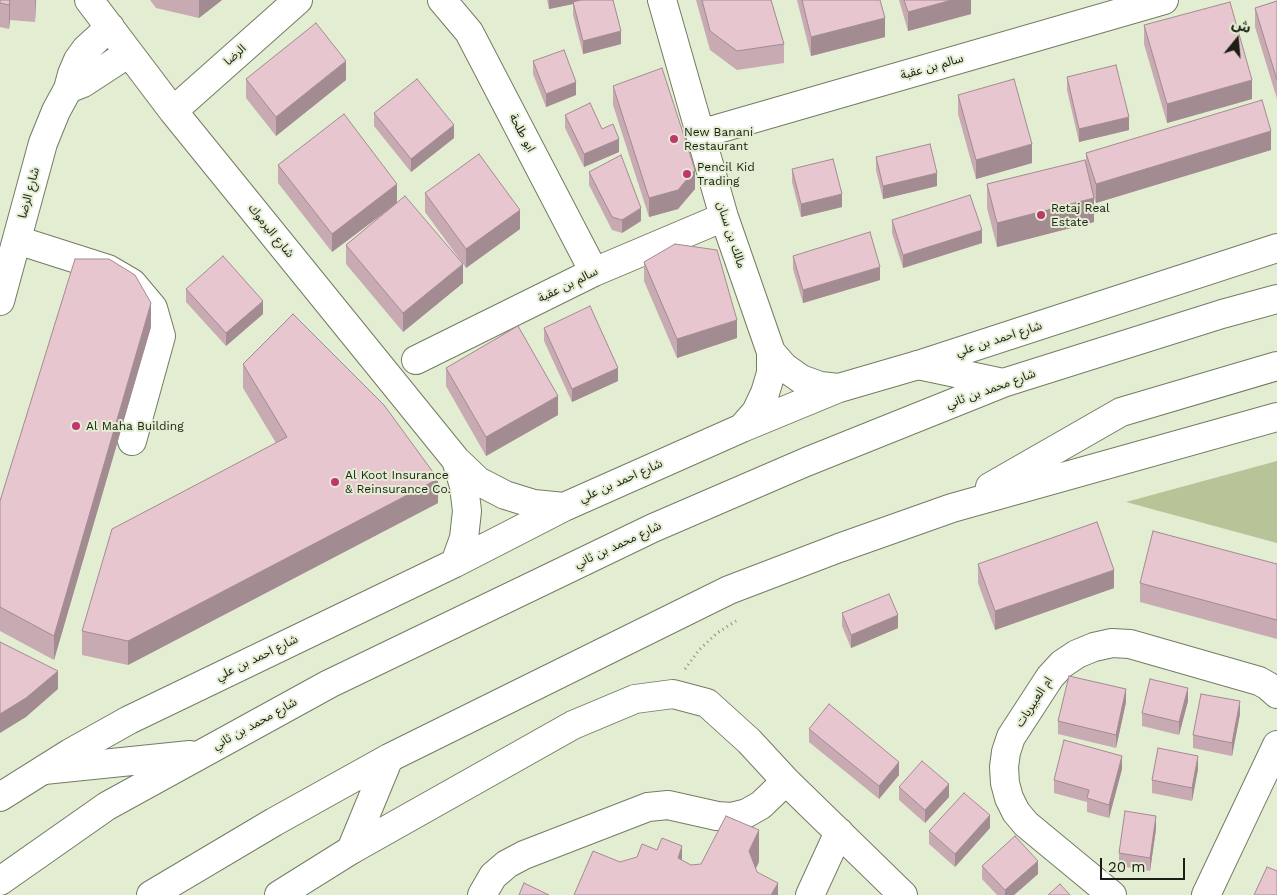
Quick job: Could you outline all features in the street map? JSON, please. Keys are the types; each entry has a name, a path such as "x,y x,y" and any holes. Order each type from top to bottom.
{"street":[{"name":"شارع اليرموك","path":"89,0 173,111 456,460 478,480 505,495 534,504 564,507"},
{"name":"الرضا","path":"173,111 298,0"},
{"name":"ابو طلحة","path":"442,0 469,32 594,272"},
{"name":"مالك بن سنان","path":"662,0 724,217 771,352 771,373 765,393 756,412 742,428"},
{"name":"سالم بن عقبة","path":"700,134 1102,9 1164,0"},
{"name":"شارع الرضا","path":"2,286 17,240 43,143 56,111 68,89 78,60 86,49 110,27"},
{"path":"68,89 100,73 129,53"},
{"name":"سالم بن عقبة","path":"416,360 594,272 724,217"},
{"path":"17,240 108,269 132,283 153,308 161,336 132,441"},
{"name":"شارع احمد بن علي","path":"5,789 44,770 92,740 129,720 455,563 564,507 742,428 839,388 918,365 1277,248"},
{"name":"شارع محمد بن ثاني","path":"0,881 106,806 329,684 653,528 806,462 1003,382 1222,314 1277,299"},
{"name":"مالك بن سنان","path":"771,352 784,367 801,379 820,386 839,388"},
{"path":"918,365 1003,382"},
{"path":"952,508 1121,412 1277,366"},
{"path":"151,895 274,822 389,758 728,590 952,508 1277,417"},
{"name":"شارع اليرموك","path":"455,563 464,538 467,512 464,486 456,460"},
{"name":"ام العبيريات","path":"1112,895 1026,824 1012,805 1004,783 1004,760 1011,737 1050,677 1070,659 1094,647 1112,643 1130,644 1258,681 1268,686 1277,694"},
{"path":"283,894 351,850 573,725 635,699 673,694 707,703 749,740 786,780 903,895"},
{"path":"1206,895 1277,745"},
{"path":"44,770 202,754"},
{"path":"351,850 389,758"},
{"path":"482,895 493,876 507,864 648,807 668,805 717,816 731,817 747,813 761,805 786,780"},
{"path":"810,895 839,832"}],"path":[{"path":"673,694 684,671 699,650 717,632 738,619"}],"green space":[{"path":"1277,461 1277,543 1126,502"}],"building":[{"path":"0,0 10,0 9,5 0,3"},
{"path":"581,0 613,0 621,31 583,41 573,2"},
{"path":"702,0 771,0 784,44 737,51 710,31"},
{"path":"802,0 880,0 885,18 811,37"},
{"path":"904,0 952,0 908,12"},
{"path":"1277,1 1277,80 1255,8"},
{"path":"1230,2 1252,80 1167,104 1144,25"},
{"path":"316,23 346,61 276,117 246,79"},
{"path":"564,50 576,82 546,94 533,61"},
{"path":"1116,65 1129,117 1079,129 1067,77"},
{"path":"662,68 695,170 678,190 649,198 613,86"},
{"path":"417,79 454,125 411,159 374,113"},
{"path":"1014,79 1032,144 976,160 958,95"},
{"path":"1262,100 1271,131 1096,184 1086,153"},
{"path":"590,103 602,129 613,124 619,139 584,154 565,115"},
{"path":"344,114 397,184 332,234 278,165"},
{"path":"930,144 937,173 883,186 876,157"},
{"path":"479,154 520,210 466,249 425,193"},
{"path":"621,155 641,208 622,220 612,217 589,172"},
{"path":"833,159 842,194 801,204 792,169"},
{"path":"1085,160 1094,198 997,223 987,184"},
{"path":"970,195 982,230 903,255 892,220"},
{"path":"405,196 463,264 403,313 346,245"},
{"path":"870,232 880,267 803,290 793,256"},
{"path":"675,244 717,250 737,320 677,339 644,262"},
{"path":"223,256 263,301 226,333 186,289"},
{"name":"Al Maha Building","path":"75,259 109,259 135,275 151,303 54,636 0,607 0,501"},
{"path":"590,306 618,368 572,389 544,328"},
{"name":"Al Koot Insurance & Reinsurance Co.","path":"293,314 384,405 438,479 128,641 82,631 112,529 287,437 243,364"},
{"path":"518,326 558,396 486,437 446,368"},
{"path":"1097,522 1114,570 995,611 978,564"},
{"path":"1153,531 1277,564 1277,620 1140,583"},
{"path":"889,594 898,615 851,635 842,613"},
{"path":"0,642 58,671 26,698 0,714"},
{"path":"1069,676 1126,689 1116,735 1058,721"},
{"path":"1150,679 1188,688 1179,722 1142,713"},
{"path":"1201,694 1240,701 1232,743 1193,735"},
{"path":"829,704 899,762 879,786 809,729"},
{"path":"1064,740 1122,756 1109,805 1087,798 1089,790 1054,780"},
{"path":"1158,748 1198,756 1192,788 1152,780"},
{"path":"922,761 949,784 925,810 899,787"},
{"path":"964,793 990,815 955,854 929,831"},
{"path":"1125,811 1156,816 1150,858 1119,853"},
{"path":"726,816 759,830 749,851 757,872 778,883 771,895 574,895 593,851 620,862 637,857 642,844 657,850 662,838 682,846 678,858 691,865 701,864"},
{"path":"1015,836 1038,861 1005,890 982,866"},
{"path":"1267,867 1277,871 1277,895 1254,895"},
{"path":"524,883 549,895 519,895"},
{"path":"1060,884 1070,895 1048,895"}],"place":[{"name":"New Banani Restaurant","path":"674,139"},
{"name":"Pencil Kid Trading","path":"687,174"},
{"name":"Retaj Real Estate","path":"1041,215"},
{"name":"Al Maha Building","path":"76,426"},
{"name":"Al Koot Insurance & Reinsurance Co.","path":"335,482"}]}
